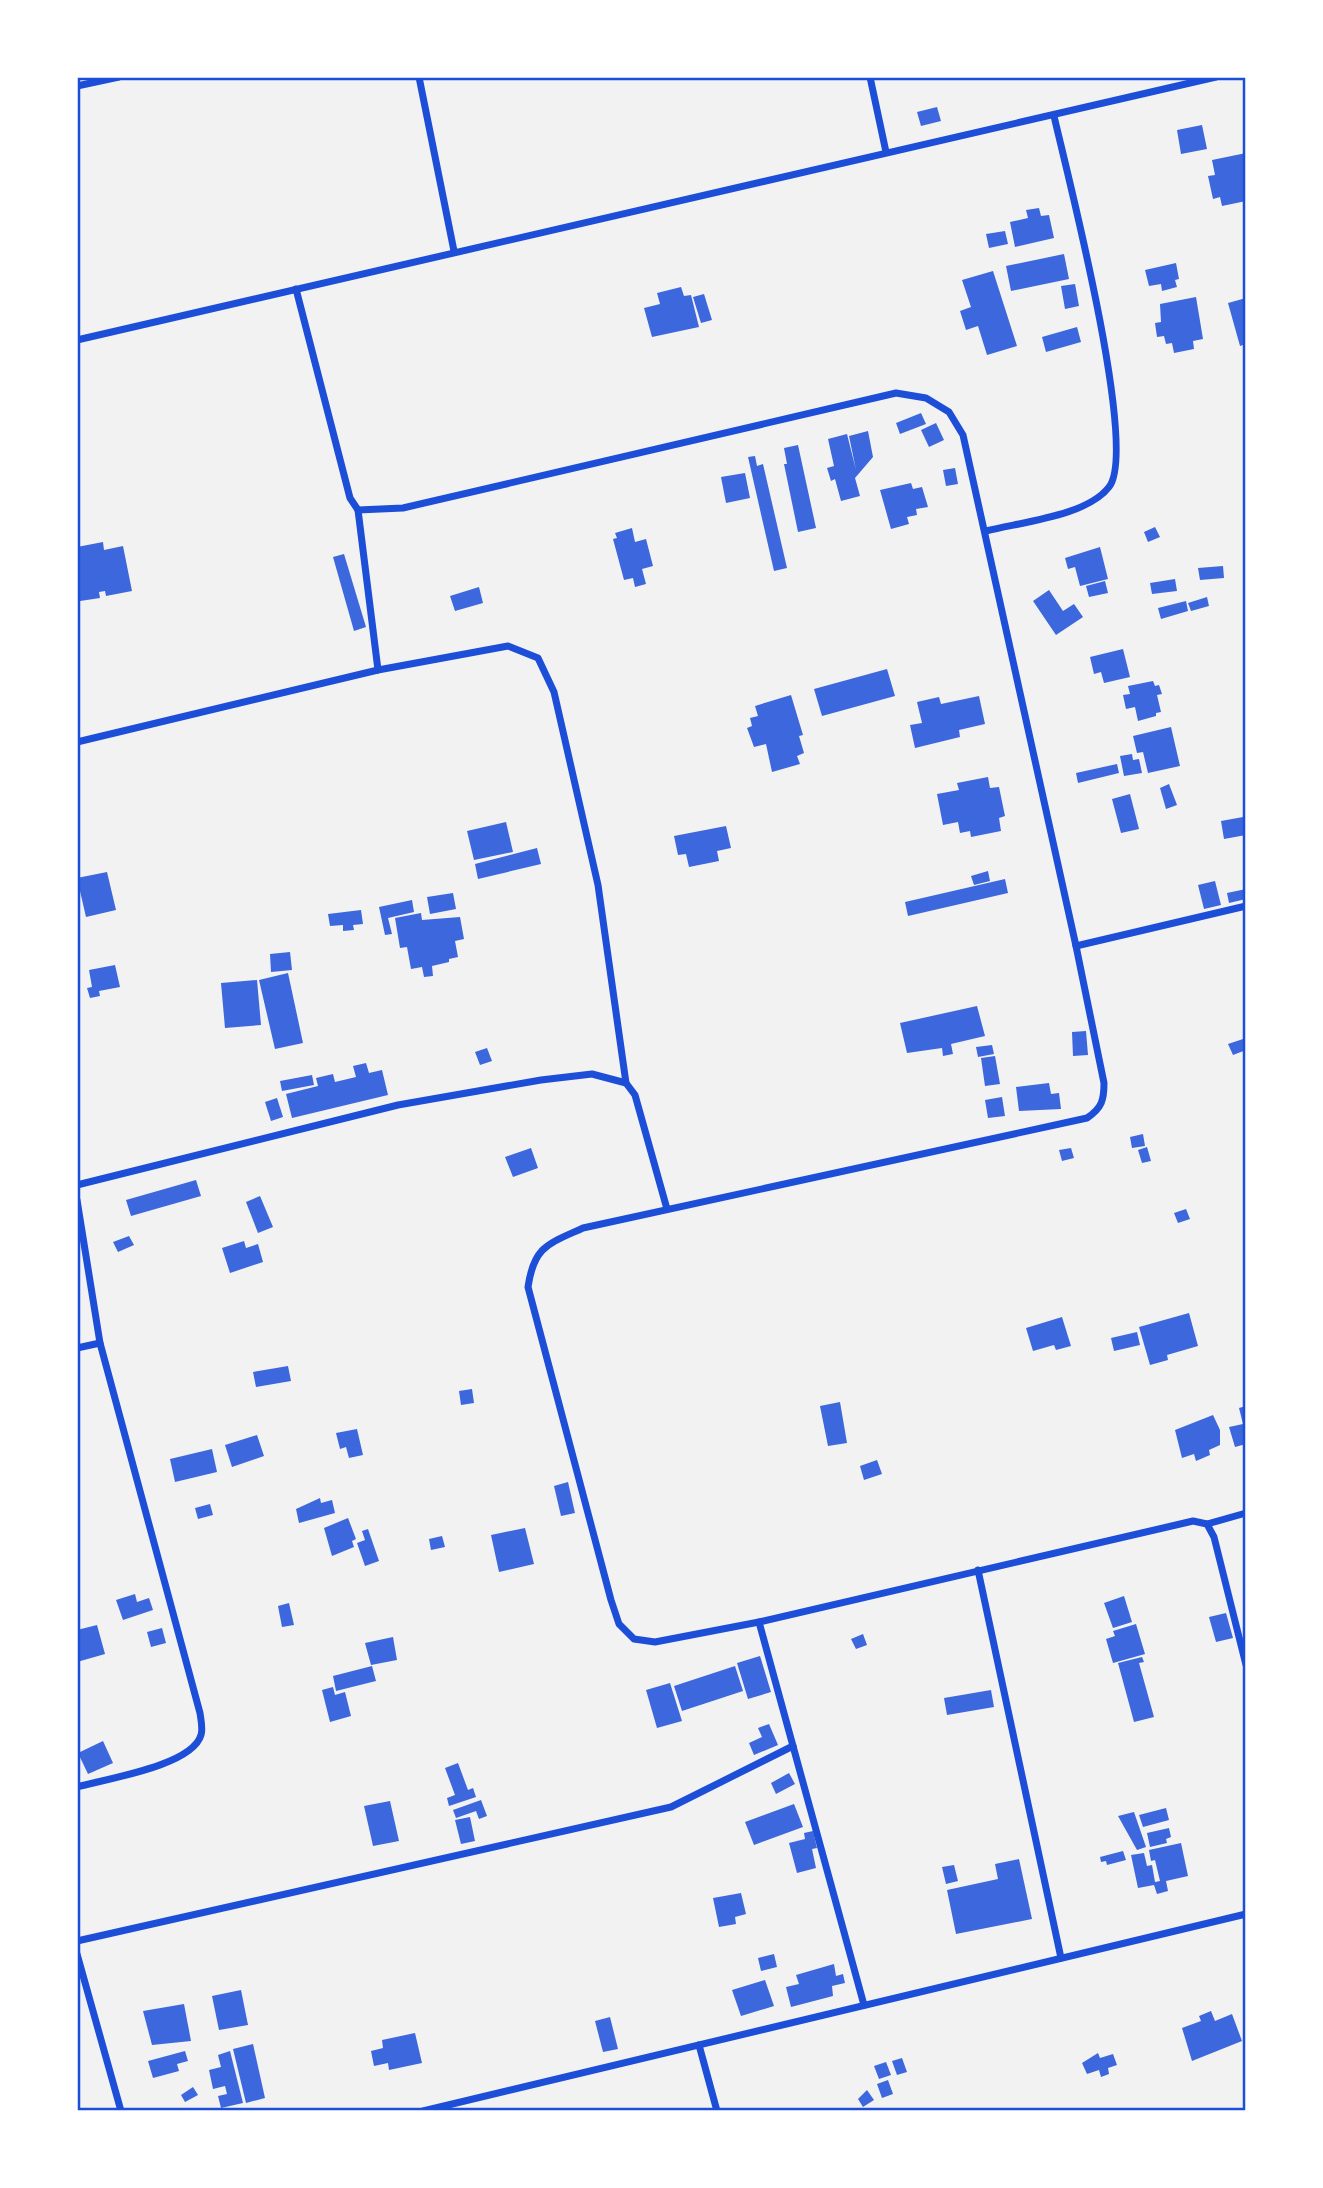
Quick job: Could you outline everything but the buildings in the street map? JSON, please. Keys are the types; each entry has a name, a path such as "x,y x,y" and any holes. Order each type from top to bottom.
{"street":[{"path":"77,86 120,77"},
{"path":"419,77 454,251"},
{"path":"870,77 886,152"},
{"path":"77,340 1216,77"},
{"path":"986,531 1086,506 1111,486 1118,458 1098,308 1054,116"},
{"path":"296,289 350,498 358,510 377,670"},
{"path":"358,510 403,508 896,393 926,398 949,412 963,435 986,531 1076,946 1104,1083 1104,1096 1099,1110 1087,1118 583,1228 549,1244 532,1262 528,1287 619,1624 634,1639 655,1642 759,1622 1193,1521 1207,1524 1246,1513"},
{"path":"77,742 377,670 508,646 538,658 554,692 598,885 626,1083 635,1095 667,1209"},
{"path":"1076,946 1246,906"},
{"path":"77,1185 398,1105 541,1080 592,1074 626,1083"},
{"path":"77,1200 100,1343 201,1713 201,1736 187,1754 166,1763 77,1787"},
{"path":"77,1348 100,1343"},
{"path":"1207,1524 1214,1537 1246,1665"},
{"path":"978,1570 1061,1958"},
{"path":"759,1622 864,2005"},
{"path":"77,1941 671,1807 793,1746"},
{"path":"423,2111 1246,1913"},
{"path":"77,1954 121,2111"},
{"path":"699,2045 717,2111"}]}
